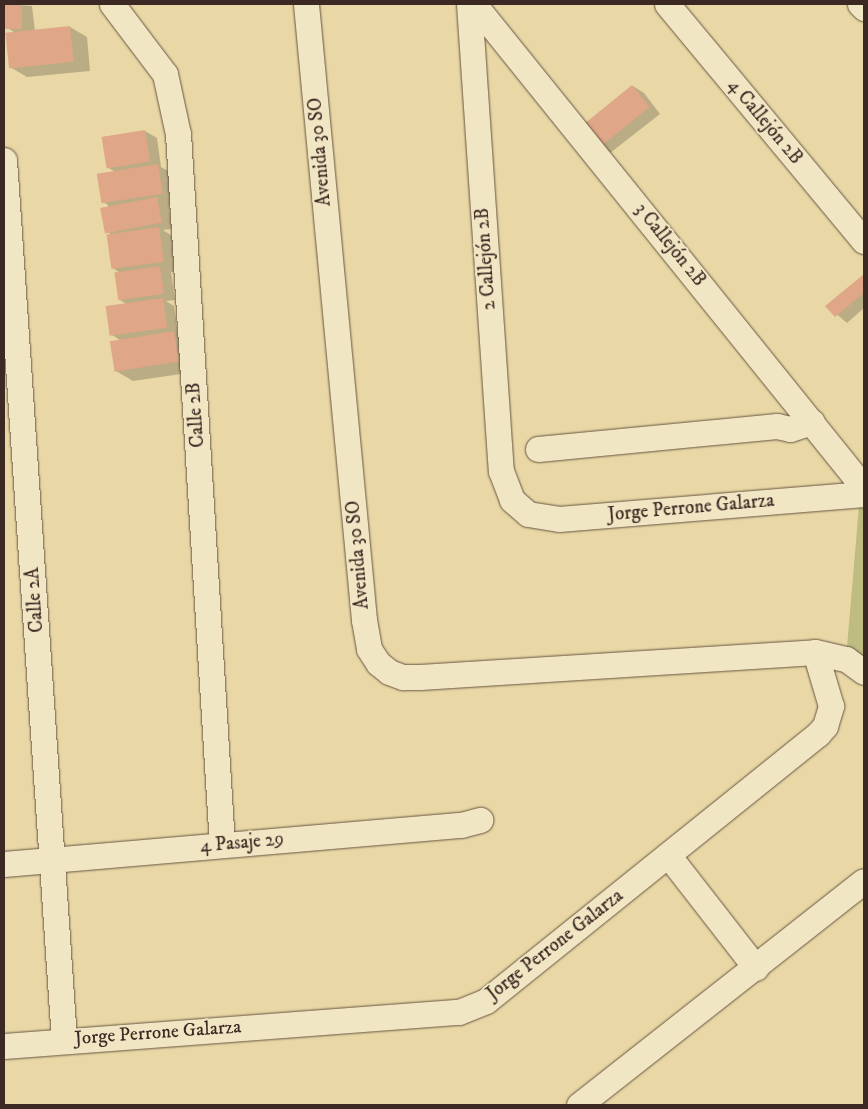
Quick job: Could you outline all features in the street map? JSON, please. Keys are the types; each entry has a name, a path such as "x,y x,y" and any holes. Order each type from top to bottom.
{"street":[{"name":"Calle 2B","path":"112,4 165,74 178,134 222,845"},
{"name":"Avenida 30 SO","path":"306,4 364,620 369,649 378,662 389,672 403,677 420,677 815,652 846,659 864,672"},
{"name":"2 Callejón 2B","path":"469,4 500,471 512,500 520,509"},
{"name":"3 Callejón 2B","path":"474,4 796,400 864,488"},
{"name":"4 Callejón 2B","path":"667,4 864,241"},
{"path":"860,4 864,8"},
{"name":"Calle 2A","path":"4,160 64,1040"},
{"path":"777,426 796,400"},
{"path":"538,449 777,426 790,429 812,422"},
{"name":"Jorge Perrone Galarza","path":"520,509 540,518 559,519 864,494"},
{"name":"Jorge Perrone Galarza","path":"4,1046 64,1040 459,1012 486,1001 825,726 831,706 815,652"},
{"name":"4 Pasaje 29","path":"4,864 52,858 461,825 480,820"},
{"path":"668,855 756,968"},
{"path":"579,1105 756,968 864,881"}],"shaded area":[{"path":"864,491 864,672 846,659 860,494"}],"building":[{"path":"4,4 22,4 22,29 4,29"},
{"path":"70,26 74,62 9,69 5,33"},
{"path":"632,85 650,107 599,148 581,126"},
{"path":"145,130 150,162 107,168 102,137"},
{"path":"158,164 163,194 101,203 97,174"},
{"path":"157,197 162,223 105,234 100,208"},
{"path":"159,227 164,262 111,269 107,234"},
{"path":"160,266 164,294 118,300 114,272"},
{"path":"864,274 864,293 835,317 825,306"},
{"path":"163,298 167,328 110,336 106,306"},
{"path":"174,331 179,362 115,372 110,341"}]}
